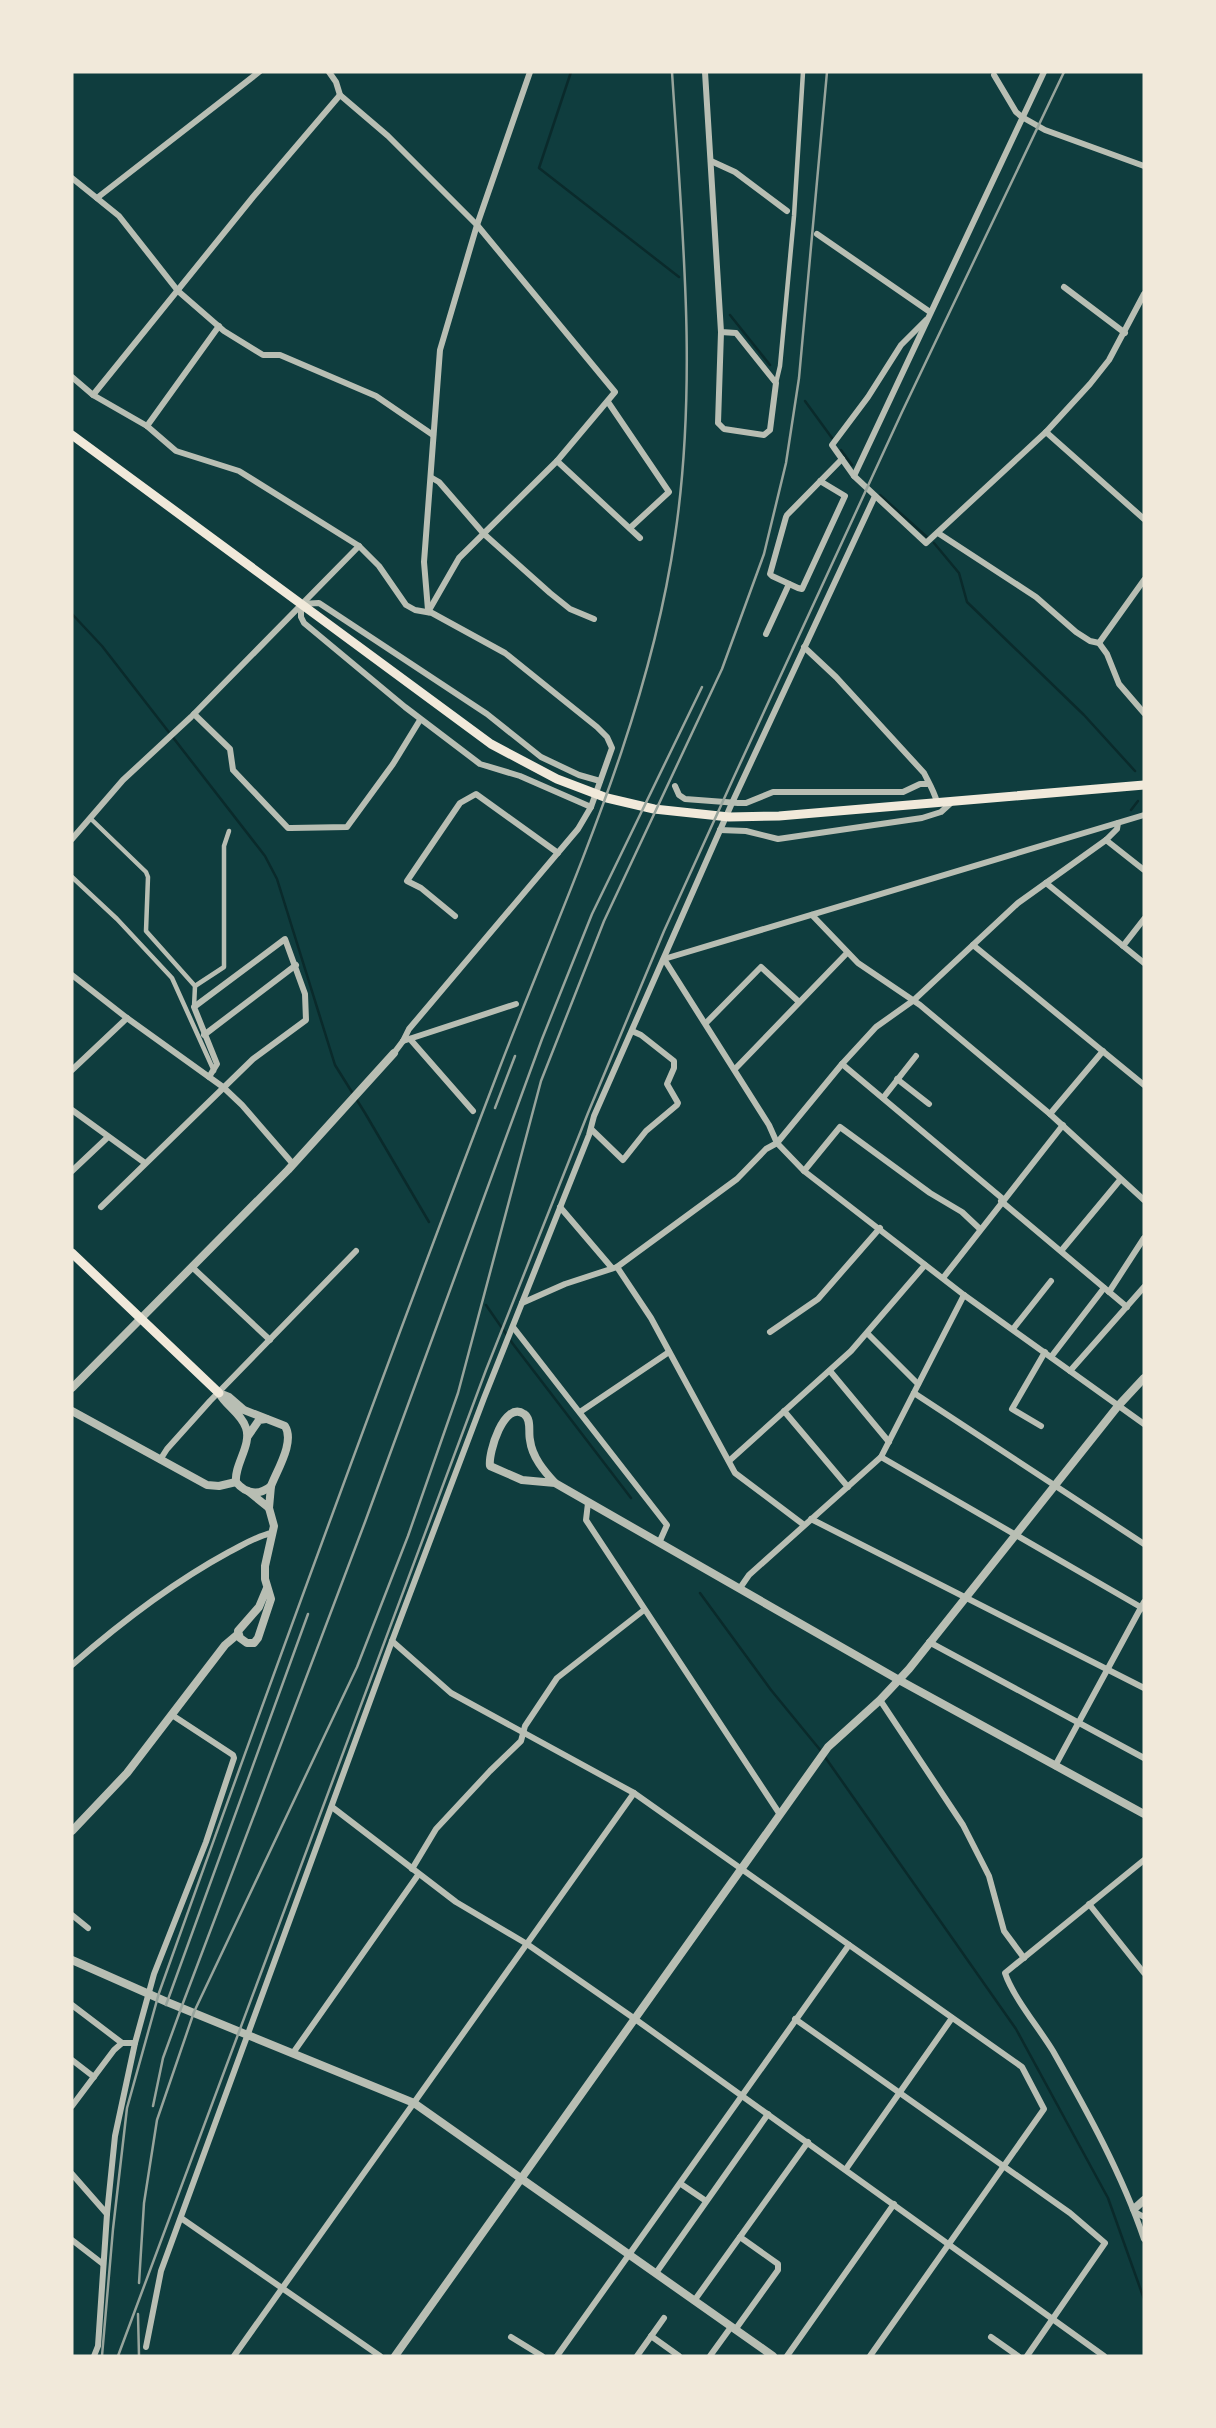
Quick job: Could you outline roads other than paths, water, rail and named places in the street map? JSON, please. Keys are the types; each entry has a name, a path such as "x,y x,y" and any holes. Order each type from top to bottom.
{"main road":[{"path":"72,435 450,715 519,761 607,798 687,814 779,816 1144,785"},
{"path":"72,1253 219,1393"}],"street":[{"path":"97,198 259,72"},
{"path":"329,72 337,82 341,95 388,136 477,225 615,392 557,461 459,558 428,612"},
{"path":"428,612 424,562 440,350 477,225 530,72"},
{"path":"705,72 721,332 718,419 721,427 759,435 768,432 780,366 793,227 803,72"},
{"path":"854,476 1044,72"},
{"path":"994,75 1016,112 1022,117 1045,130 1144,166"},
{"path":"93,395 341,95"},
{"path":"711,160 735,172 787,211"},
{"path":"72,178 119,216 177,291 219,326 263,355 280,355 376,396 433,435"},
{"path":"817,234 930,312"},
{"path":"1064,288 1125,333"},
{"path":"926,320 901,345 868,397 832,445 854,476 926,543 1046,432 1109,360 1144,294"},
{"path":"147,426 219,326"},
{"path":"721,332 736,334 775,383"},
{"path":"72,377 93,395 147,426 176,452 239,471 359,546 379,566 406,605 428,612 505,653 602,732 612,748 591,807 578,829 409,1029 407,1040"},
{"path":"608,402 669,492 630,528"},
{"path":"1046,432 1144,519"},
{"path":"820,481 845,496 802,589 770,574 786,517 820,481 842,459"},
{"path":"557,461 640,538"},
{"path":"432,478 439,482 484,534 570,608 594,619"},
{"path":"146,2347 160,2275 392,1641 591,1129 594,1115 732,803 875,496"},
{"path":"938,533 1035,597 1076,632 1099,643 1107,654 1119,684 1144,713"},
{"path":"72,839 122,780 194,714 359,546"},
{"path":"1099,643 1144,580"},
{"path":"766,634 789,584"},
{"path":"301,604 304,623 421,720 480,764 520,776 591,807"},
{"path":"301,604 319,604 487,714 541,757 564,769 600,781"},
{"path":"804,647 836,677 924,774 927,784"},
{"path":"194,714 230,749 233,770 288,828 347,827 421,720"},
{"path":"675,786 679,795 685,799 746,803 773,792 903,792 920,783 933,788 937,802"},
{"path":"455,916 421,888 407,881 460,803 476,793 558,853"},
{"path":"720,830 746,831 778,839 922,818 941,812 954,800"},
{"path":"664,959 1144,815"},
{"path":"90,818 146,872 146,931 195,986"},
{"path":"522,1303 565,1284 614,1268 737,1179 766,1149 776,1143 876,1027 914,1000 1018,903 1106,840 1118,823"},
{"path":"212,1074 216,1064 193,998 195,986 224,967 224,846 229,831"},
{"path":"1106,840 1144,870"},
{"path":"72,877 164,967 183,1000 212,1074"},
{"path":"1046,883 1144,963"},
{"path":"812,915 847,953 871,974 914,1000 1063,1125 1144,1200"},
{"path":"1123,946 1144,919"},
{"path":"101,1207 223,1087 270,1045 306,1020 305,994 285,939 194,1007"},
{"path":"973,945 1144,1085"},
{"path":"735,1069 847,953"},
{"path":"664,959 735,1069 769,1125 776,1143 804,1171 964,1295 1144,1424"},
{"path":"204,1035 296,965"},
{"path":"706,1023 761,967 799,1001"},
{"path":"72,975 127,1018 212,1074 293,1164"},
{"path":"183,1000 193,998"},
{"path":"72,1388 293,1164 407,1040 516,1004"},
{"path":"72,1070 127,1018"},
{"path":"591,1129 623,1160 646,1130 678,1103 667,1084 674,1061 632,1031"},
{"path":"407,1040 473,1111"},
{"path":"1050,1114 1103,1051"},
{"path":"883,1098 916,1056"},
{"path":"842,1064 1127,1307"},
{"path":"897,1079 929,1104"},
{"path":"72,1110 145,1163"},
{"path":"943,1278 1063,1125"},
{"path":"804,1171 841,1127 930,1194 962,1212 980,1229"},
{"path":"72,1171 108,1137"},
{"path":"1060,1251 1121,1180"},
{"path":"560,1207 614,1268 651,1318 735,1473 804,1525"},
{"path":"770,1332 818,1298 880,1228"},
{"path":"1041,1426 1012,1409 1048,1354 1107,1290 1144,1238"},
{"path":"160,1460 219,1393 356,1251"},
{"path":"729,1461 830,1371 867,1333 925,1265"},
{"path":"192,1267 270,1340"},
{"path":"1013,1329 1051,1282"},
{"path":"1070,1371 1144,1287"},
{"path":"740,1588 749,1575 881,1457 964,1295"},
{"path":"512,1328 667,1525 659,1542"},
{"path":"867,1333 918,1384"},
{"path":"580,1412 669,1352"},
{"path":"830,1371 889,1442"},
{"path":"395,2356 817,1761 828,1747 899,1681 1054,1485 1144,1378"},
{"path":"72,1831 127,1773 229,1640 238,1634 242,1625 260,1607 267,1588 265,1566 273,1519 269,1508 271,1486 290,1434 285,1426 244,1410 229,1397 219,1393"},
{"path":"219,1393 223,1402 244,1423 247,1436"},
{"path":"914,1393 1144,1544"},
{"path":"784,1410 848,1487"},
{"path":"72,1411 207,1485 218,1486 236,1482"},
{"path":"555,1483 522,1480 490,1466 490,1458 505,1417 511,1412 526,1415 534,1454 555,1483 899,1681 1144,1814"},
{"path":"266,1419 259,1420 247,1436 235,1475 236,1482 269,1508"},
{"path":"881,1457 1143,1606 1055,1766"},
{"path":"248,1491 261,1492 271,1486"},
{"path":"588,1503 586,1520 779,1813"},
{"path":"811,1519 1144,1688"},
{"path":"72,1665 125,1622 202,1567 260,1536 272,1533"},
{"path":"238,1634 247,1643 254,1643 258,1638 271,1599 267,1588"},
{"path":"412,1869 436,1829 521,1741 525,1726 557,1678 643,1610"},
{"path":"392,1641 451,1693 634,1793 1022,2067 1044,2109 870,2356"},
{"path":"929,1642 1144,1758"},
{"path":"880,1700 963,1825 989,1877 1004,1931 1024,1958"},
{"path":"94,2356 98,2346 115,2136 135,2043 148,1994 206,1842 234,1758 172,1715"},
{"path":"234,2356 634,1793"},
{"path":"332,1807 418,1875 456,1902 527,1944 635,2019 1104,2356"},
{"path":"1144,1860 1005,1973 1054,2053 1097,2132 1134,2211 1144,2239"},
{"path":"293,2053 418,1875"},
{"path":"1088,1904 1144,1973"},
{"path":"72,1915 88,1928"},
{"path":"557,2356 849,1945"},
{"path":"72,1960 414,2103 773,2356"},
{"path":"72,2005 122,2043 135,2043"},
{"path":"846,2169 952,2018"},
{"path":"795,2019 1070,2213 1105,2243 1027,2356"},
{"path":"73,2101 122,2043"},
{"path":"72,2060 94,2077"},
{"path":"656,2273 768,2114"},
{"path":"694,2301 808,2142"},
{"path":"72,2174 107,2214"},
{"path":"681,2184 706,2201"},
{"path":"1134,2211 1144,2200"},
{"path":"787,2356 894,2204"},
{"path":"1134,2211 1144,2217"},
{"path":"181,2218 380,2356"},
{"path":"710,2356 778,2270 778,2264 740,2237"},
{"path":"72,2240 103,2264"},
{"path":"637,2356 664,2318"},
{"path":"651,2336 679,2356"},
{"path":"512,2337 542,2356"},
{"path":"991,2337 1018,2356"}],"waterway":[{"path":"571,72 539,168 679,277"},
{"path":"730,315 770,365"},
{"path":"805,401 832,438"},
{"path":"841,450 852,465"},
{"path":"880,495 927,537"},
{"path":"934,543 959,573 967,602 1084,715 1135,771"},
{"path":"72,614 102,646 265,856 277,879 335,1065 429,1222"},
{"path":"1131,810 1138,801"},
{"path":"486,1305 631,1498"},
{"path":"700,1593 771,1690 821,1751"},
{"path":"825,1757 1016,2029 1108,2198 1144,2299"}],"railway":[{"path":"102,2356 127,2108 159,1993 411,1302 602,808 625,742 662,606 675,536 686,420 686,304 672,72"},
{"path":"139,2283 144,2203 157,2120 194,2012 357,1667 408,1536 458,1393 541,1081 604,921 722,669 764,554 786,463 799,378 827,72"},
{"path":"118,2356 486,1370 588,1113 664,931 733,779 902,412 1064,72"},
{"path":"153,2106 163,2058 183,2003 365,1522 542,1039 592,914 702,687"},
{"path":"495,1108 515,1056"},
{"path":"166,2005 308,1614"},
{"path":"138,2314 139,2356"}]}
